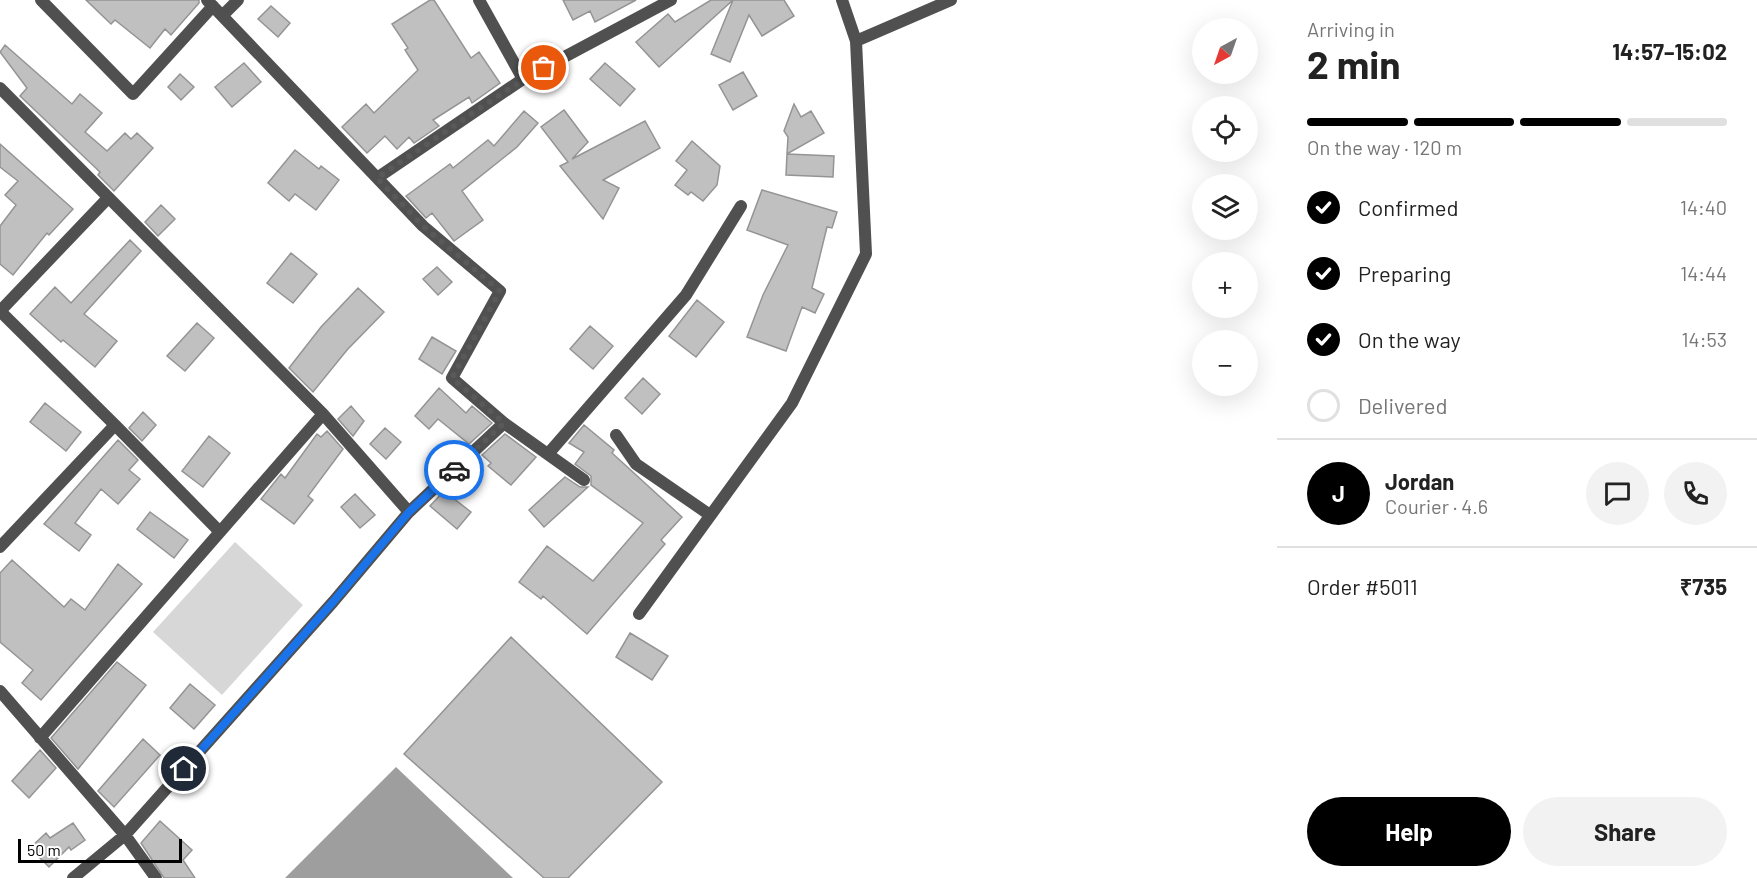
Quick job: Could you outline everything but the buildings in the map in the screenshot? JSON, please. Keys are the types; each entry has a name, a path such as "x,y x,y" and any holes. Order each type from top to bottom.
{"street":[{"path":"41,0 133,94 210,3 423,226 500,291 452,378 504,423 584,480"},
{"path":"223,15 238,0"},
{"path":"479,0 523,79"},
{"path":"639,614 792,403 866,254 856,41 842,0"},
{"path":"856,41 951,0"},
{"path":"377,178 523,79 667,1"},
{"path":"2,95 323,414 409,512"},
{"path":"108,198 1,310 220,532"},
{"path":"548,454 686,295 741,206"},
{"path":"40,738 323,414"},
{"path":"73,878 125,835 333,602 409,512 504,423"},
{"path":"0,548 115,424"},
{"path":"616,435 636,464 710,515"},
{"path":"0,691 125,835 156,878"}],"shaded area":[{"path":"235,542 303,605 222,695 153,632"},
{"path":"396,767 513,878 285,878"}],"way so far":[{"path":"454,470 504,423 452,378 500,291 423,226 377,178 523,79 544,68"}],"route":[{"path":"184,769 333,602 409,512 454,470"}]}
